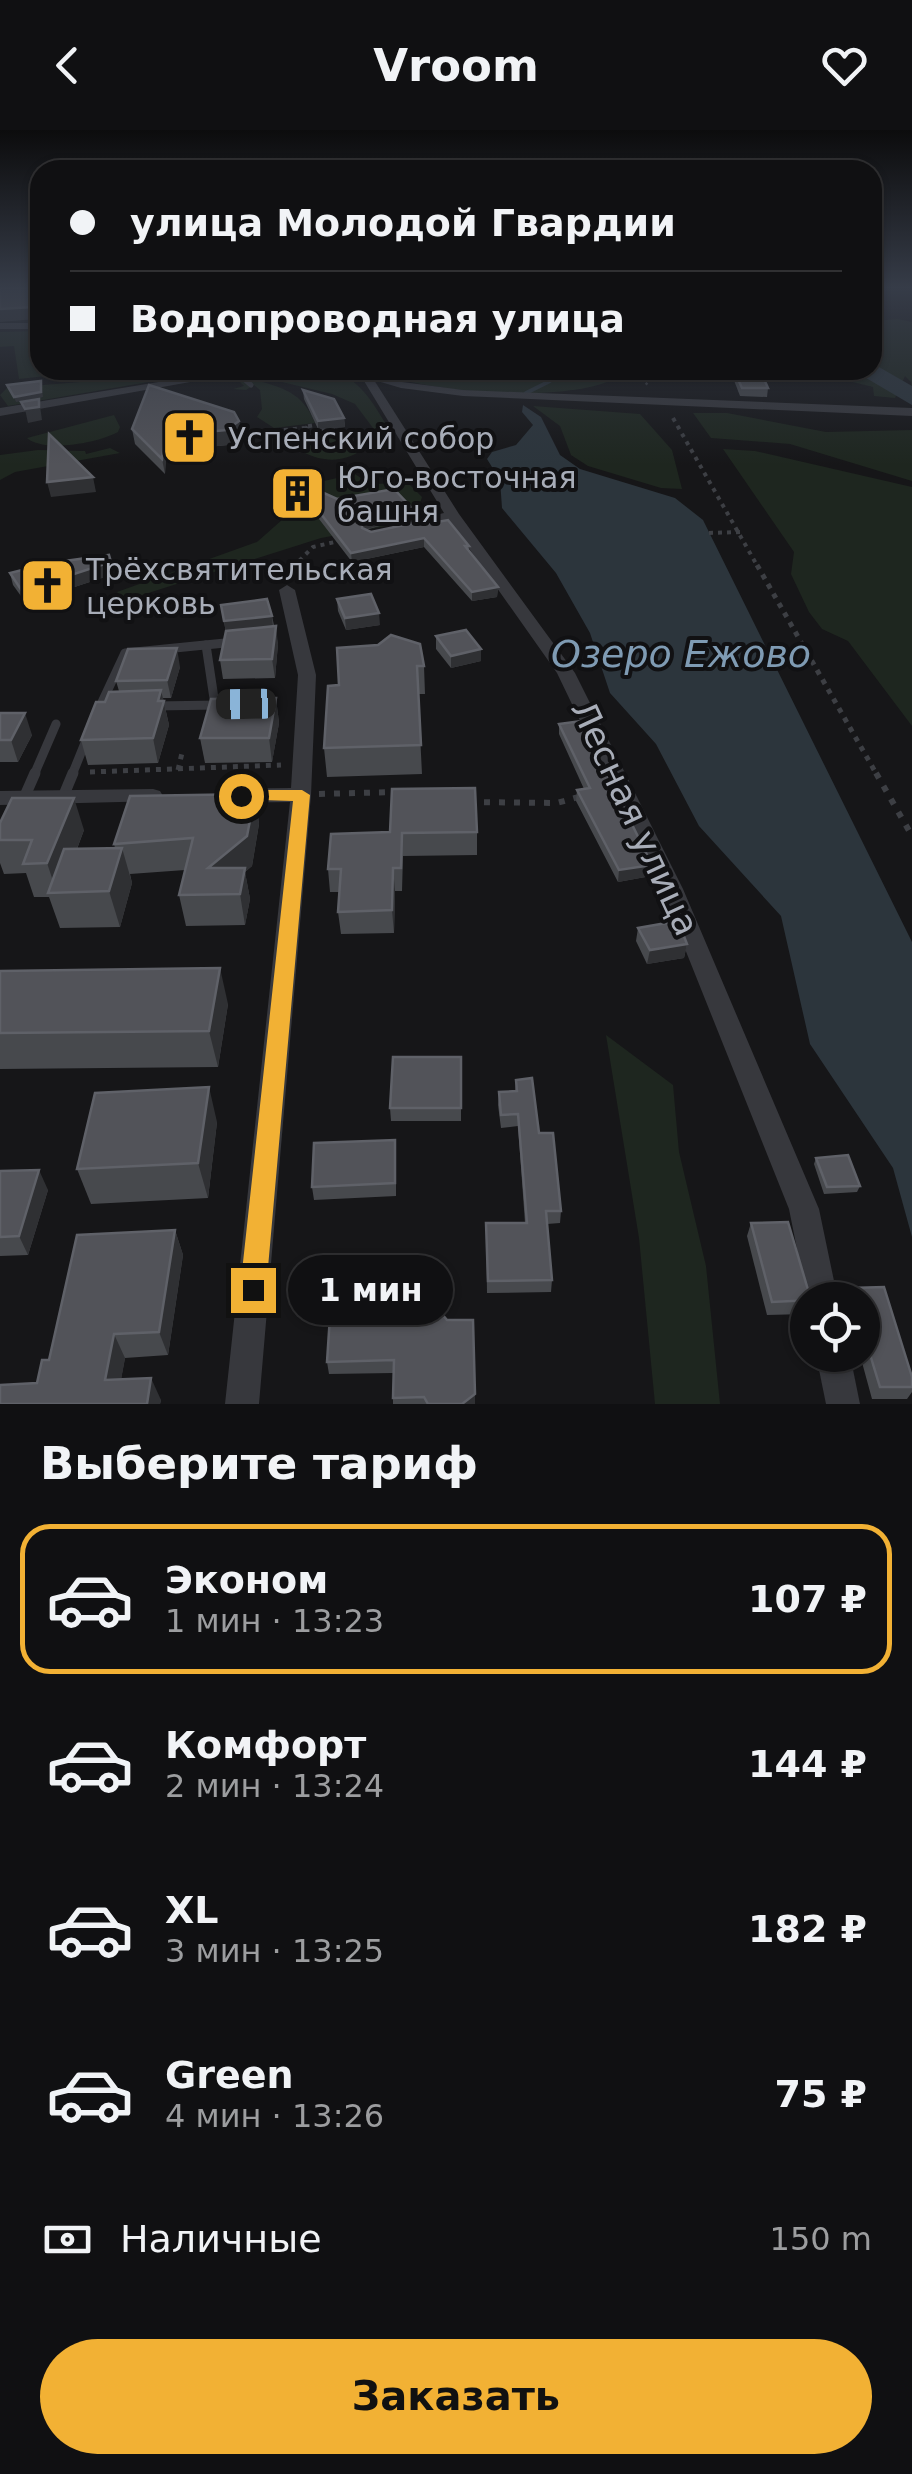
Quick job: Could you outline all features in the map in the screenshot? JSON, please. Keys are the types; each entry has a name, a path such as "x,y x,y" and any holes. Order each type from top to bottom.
{"street":[{"path":"0,412 190,380"},
{"name":"Лесная улица","path":"364,380 566,673 672,889 804,1209 818,1282"},
{"path":"384,380 463,393 912,412"},
{"path":"371,534 453,514"},
{"path":"242,1404 302,795 307,675 290,635 287,590"},
{"path":"0,798 302,795"},
{"path":"836,1372 843,1404"}],"lane":[{"path":"245,380 251,386"},
{"path":"63,797 125,653 247,640"},
{"path":"206,645 215,705"},
{"path":"138,707 230,705"},
{"path":"100,708 119,707"},
{"path":"24,798 56,724"}],"path":[{"path":"640,380 664,404 912,836"},
{"path":"275,432 331,422 336,430 313,432 305,428"},
{"path":"709,533 740,532"},
{"path":"287,590 283,578 313,547 371,534"},
{"path":"73,772 280,768 283,748"},
{"path":"178,770 182,753"},
{"path":"302,795 414,791"},
{"path":"454,802 557,802 592,793"}],"shaded area":[{"path":"14,346 30,346 30,378 19,379"},
{"path":"882,346 912,346 912,391 905,376 895,398 874,396 873,387 844,380 882,380"},
{"path":"160,380 8,406 0,395 7,388"},
{"path":"238,380 280,387 304,403 315,423 274,428 257,417 262,409 260,390 254,385 246,390 233,389 244,386"},
{"path":"274,380 350,380 365,393 390,431 376,432 355,404 332,394"},
{"path":"403,380 610,380 566,391 532,393"},
{"path":"533,406 640,414 672,450 682,489 661,488 588,466 571,455 560,426"},
{"path":"693,413 727,413 826,432 912,430 912,481 790,444 711,438"},
{"path":"114,415 120,427 118,432 98,440 58,446 27,438"},
{"path":"297,434 359,441 362,450 340,459 325,459 303,452 307,446 274,440"},
{"path":"110,448 120,453 15,472 0,480 0,455 38,450 86,454"},
{"path":"723,449 755,451 912,487 912,726 848,641 822,629 809,612 791,574 794,552"},
{"path":"355,474 370,484 408,483 422,497 417,513 397,524 321,538 139,596 121,597 117,592 257,542 300,504 315,498 315,483"},
{"path":"606,1035 673,1085 679,1152 706,1266 720,1404 655,1404 639,1238"}],"water":[{"name":"Озеро Ежово","path":"523,405 541,417 560,455 580,469 675,498 703,520 912,942 912,1237 893,1168 810,1044 781,916 699,826 656,744 610,693 590,633 556,573 502,508 500,480 487,459 492,452 516,445 533,425 522,412"}],"building":[{"path":"738,380 764,380 768,388 742,388"},
{"path":"41,381 41,392 14,397 7,385"},
{"path":"149,385 234,412 239,421 226,430 206,432 206,436 164,440 162,459 132,429"},
{"path":"303,390 334,399 344,418 318,421"},
{"path":"39,399 39,407 25,409 21,402"},
{"path":"49,434 93,477 47,482"},
{"path":"295,480 337,499 394,489 412,508 362,521 362,528 371,532 448,520 498,587 472,592 424,538 351,553"},
{"path":"109,555 111,562 22,591 10,573 50,563"},
{"path":"371,594 379,613 345,618 337,599"},
{"path":"267,599 272,616 224,621 221,605"},
{"path":"276,626 272,659 220,660 226,631"},
{"path":"466,630 481,649 451,656 436,636"},
{"path":"391,635 420,644 424,666 417,666 421,745 324,748 328,686 339,685 337,648 378,645"},
{"path":"177,648 167,680 116,681 128,649"},
{"path":"161,690 158,701 164,701 153,738 81,740 96,702 105,702 109,692"},
{"path":"276,698 269,738 200,738 211,699"},
{"path":"0,713 25,713 11,740 0,740"},
{"path":"581,721 652,865 619,870 577,790 590,788 559,724"},
{"path":"475,788 477,832 402,833 401,868 393,868 392,910 338,912 341,869 328,869 331,834 390,832 392,789"},
{"path":"255,794 247,836 208,868 245,868 240,894 179,895 193,838 114,844 130,796"},
{"path":"12,798 74,798 47,863 23,864 32,840 0,840 0,823"},
{"path":"122,848 109,891 48,893 64,849"},
{"path":"678,921 687,944 650,950 638,928"},
{"path":"220,968 209,1031 0,1033 0,971"},
{"path":"393,1057 461,1057 461,1108 390,1108"},
{"path":"532,1078 539,1133 553,1133 561,1211 546,1211 552,1280 488,1281 486,1223 527,1223 518,1114 501,1115 499,1092 517,1091 516,1080"},
{"path":"209,1087 198,1163 77,1169 95,1093"},
{"path":"395,1140 395,1183 312,1187 314,1143"},
{"path":"848,1155 860,1186 827,1187 816,1158"},
{"path":"39,1170 19,1236 0,1237 0,1171"},
{"path":"788,1222 806,1282 790,1282 790,1301 772,1302 751,1223"},
{"path":"175,1230 159,1332 114,1334 105,1380 151,1378 147,1404 0,1404 0,1385 37,1383 42,1360 49,1360 77,1235"},
{"path":"880,1287 884,1287 912,1387 880,1387 875,1372 880,1372"},
{"path":"436,1307 447,1320 473,1320 475,1394 462,1404 428,1404 424,1397 393,1398 394,1360 327,1362 330,1316 392,1314 391,1322 423,1321"}],"waterway":[{"path":"882,378 912,397"},
{"path":"526,393 550,381"}],"place":[{"name":"Успенский собор","path":"189,438"},
{"name":"Юго-восточная башня","path":"298,494"},
{"name":"Трёхсвятительская церковь","path":"47,586"}],"route":[{"path":"241,796 302,795 253,1290"}]}
